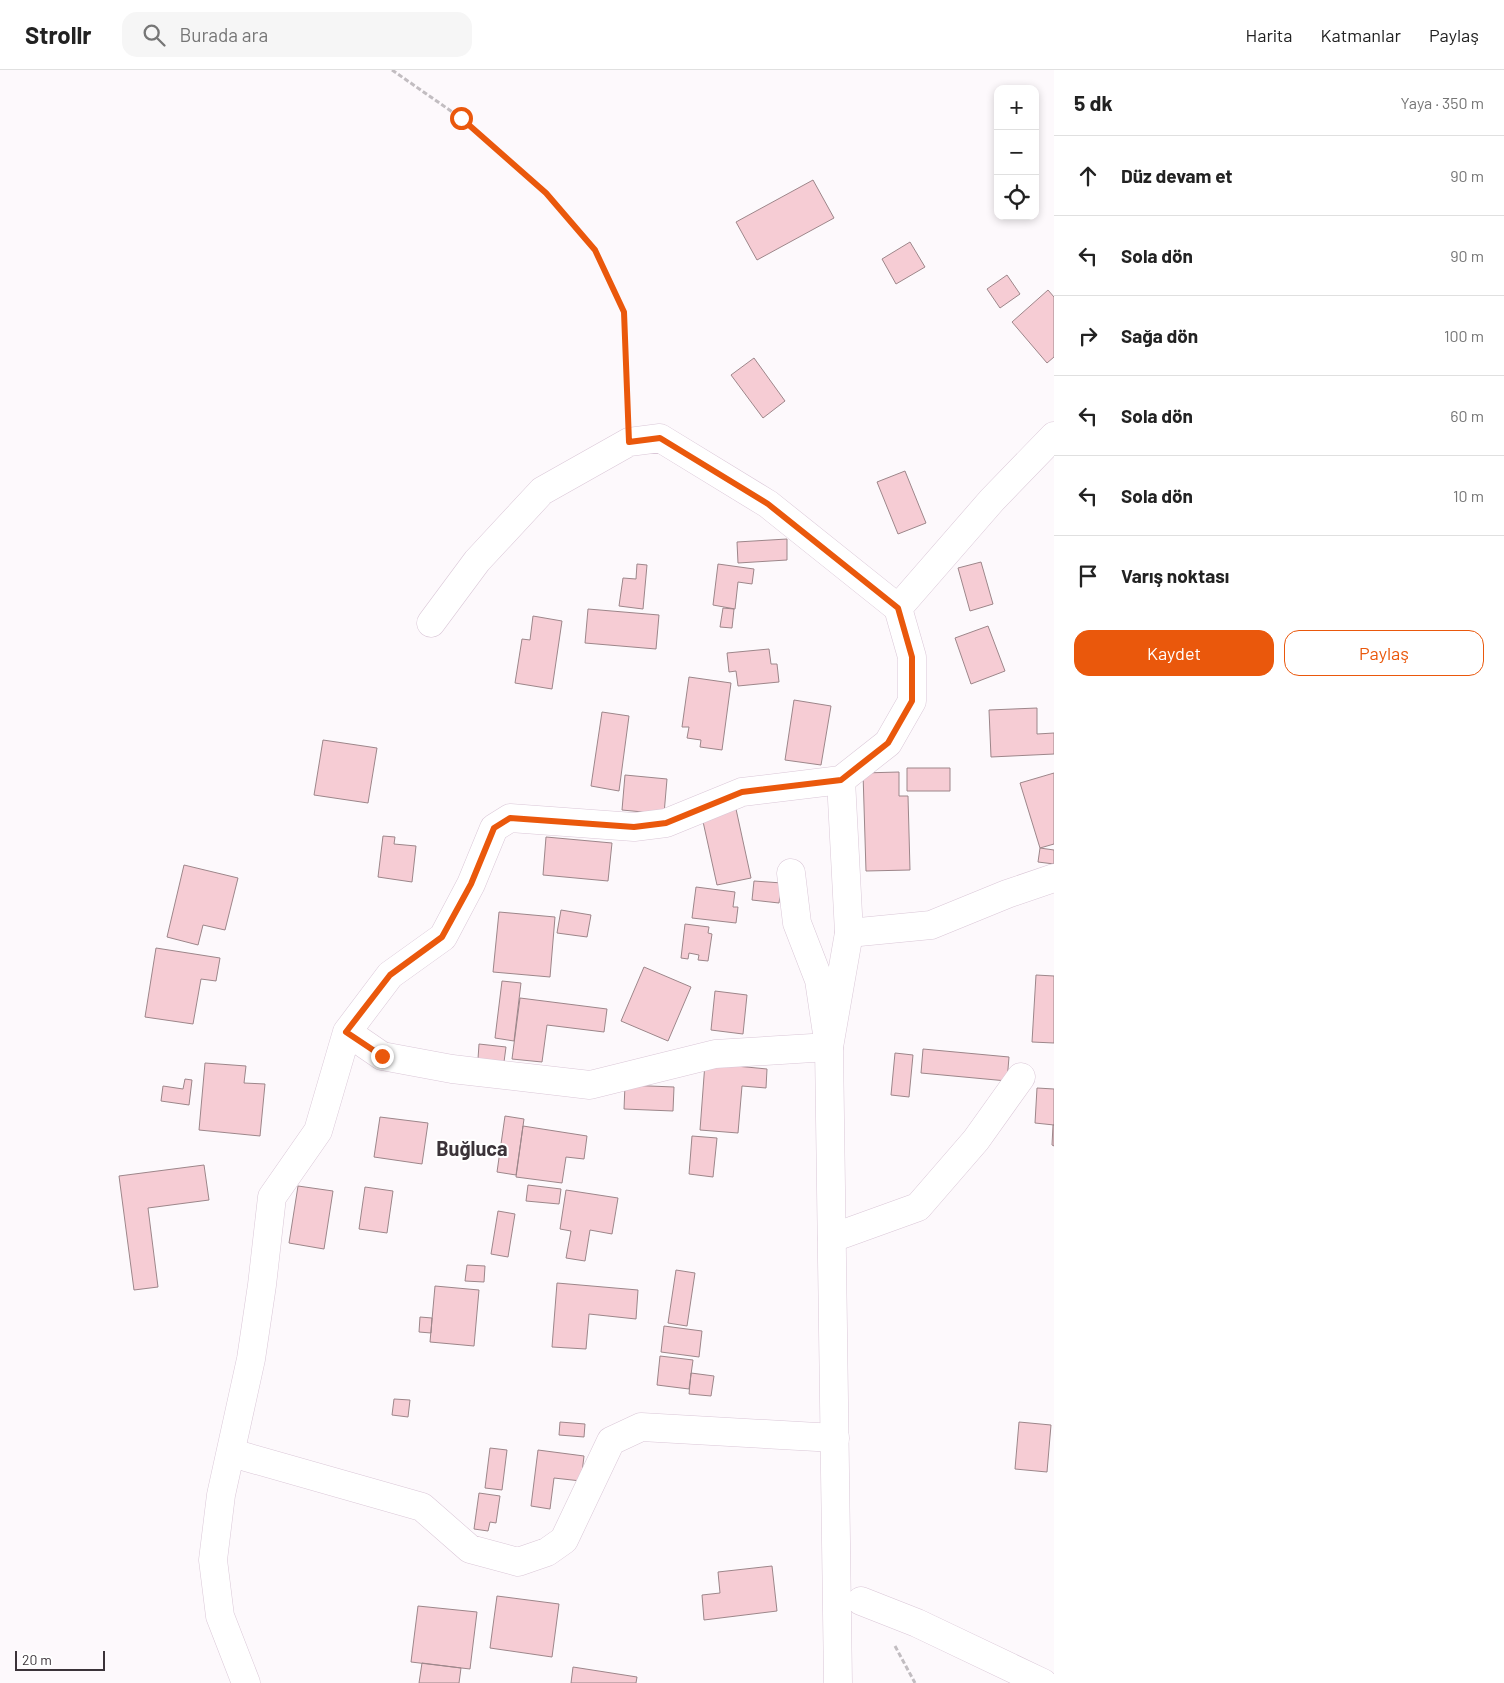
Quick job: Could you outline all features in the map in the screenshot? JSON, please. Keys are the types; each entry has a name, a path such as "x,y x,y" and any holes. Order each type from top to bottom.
{"street":[{"path":"898,608 992,500 1054,436"},
{"path":"246,1683 220,1616 213,1560 221,1495 232,1453 252,1349 272,1197 318,1131 346,1032 390,975 442,937 471,884 494,828 510,818 634,827 666,823 742,792 841,780 888,743 912,701 912,657 898,608 768,504 660,438 629,442 542,491 477,561 431,623"},
{"path":"829,1047 849,933 841,780"},
{"path":"792,873 797,923 819,980 829,1047 838,1683"},
{"path":"849,933 931,925 1007,894 1054,878"},
{"path":"346,1032 382,1056 452,1069 590,1085 715,1054 829,1047"},
{"path":"832,1238 918,1207 976,1140 1021,1077"},
{"path":"232,1453 422,1507 470,1549 518,1562 547,1552 564,1540 611,1441 640,1427 835,1438"},
{"path":"837,1574 887,1630"},
{"path":"861,1601 917,1623 1043,1683"}],"path":[{"path":"392,70 476,130 546,193 595,250 624,312 629,442"},
{"path":"887,1630 915,1683"}],"building":[{"path":"813,180 834,218 757,260 736,222"},
{"path":"910,242 925,267 896,284 882,259"},
{"path":"1007,275 1020,294 1000,308 987,289"},
{"path":"1048,290 1054,297 1054,357 1047,363 1012,322"},
{"path":"754,358 785,401 763,418 731,375"},
{"path":"905,471 926,523 898,534 877,482"},
{"path":"787,539 787,560 738,563 737,542"},
{"path":"981,562 993,604 970,611 958,568"},
{"path":"637,564 647,565 643,609 619,606 623,578 636,579"},
{"path":"718,564 754,569 752,584 738,582 735,609 713,605"},
{"path":"723,608 734,609 732,628 720,627"},
{"path":"588,609 659,615 656,649 585,643"},
{"path":"533,616 562,621 552,689 515,683 522,639 530,640"},
{"path":"988,626 1005,671 971,684 955,638"},
{"path":"769,649 771,664 777,664 779,682 738,686 736,671 729,672 727,653"},
{"path":"689,677 731,683 722,750 700,747 701,740 687,738 689,727 682,727"},
{"path":"794,700 831,706 821,765 785,760"},
{"path":"1037,708 1037,734 1054,733 1054,754 991,757 989,710"},
{"path":"602,712 629,716 619,791 591,786"},
{"path":"323,740 377,748 368,803 314,795"},
{"path":"907,768 950,768 950,791 907,791"},
{"path":"899,772 899,796 908,796 910,870 866,871 863,773"},
{"path":"1054,773 1054,844 1040,848 1020,783"},
{"path":"625,775 667,779 664,814 622,810"},
{"path":"736,809 751,878 717,885 702,817"},
{"path":"383,836 395,837 394,844 416,846 412,882 378,877"},
{"path":"546,837 612,843 608,881 543,875"},
{"path":"1040,848 1054,850 1054,864 1038,862"},
{"path":"184,865 238,878 225,930 203,925 198,945 167,937"},
{"path":"754,881 782,883 779,903 752,900"},
{"path":"696,887 735,892 733,907 738,907 736,923 692,918"},
{"path":"561,910 591,915 587,937 557,933"},
{"path":"499,912 555,917 550,977 493,972"},
{"path":"685,924 709,927 708,933 712,934 708,961 698,960 699,955 689,953 688,959 681,958"},
{"path":"156,948 220,958 216,981 201,979 193,1024 145,1017"},
{"path":"644,967 691,987 668,1041 621,1021"},
{"path":"1036,975 1054,976 1054,1043 1032,1042"},
{"path":"502,981 521,983 514,1041 495,1038"},
{"path":"715,991 747,995 743,1034 711,1030"},
{"path":"520,998 607,1009 604,1032 547,1025 542,1062 512,1059"},
{"path":"479,1044 506,1047 504,1062 478,1059"},
{"path":"923,1049 1009,1057 1007,1081 921,1073"},
{"path":"895,1053 913,1055 909,1097 891,1095"},
{"path":"205,1063 246,1066 244,1083 265,1084 260,1136 199,1130"},
{"path":"705,1063 767,1069 766,1088 742,1086 738,1133 700,1130"},
{"path":"185,1079 192,1080 189,1105 161,1101 163,1086 183,1089"},
{"path":"625,1085 674,1087 673,1111 624,1109"},
{"path":"1037,1088 1054,1089 1054,1125 1035,1123"},
{"path":"505,1116 524,1119 516,1175 497,1172"},
{"path":"380,1117 428,1123 422,1164 374,1157"},
{"path":"1054,1125 1054,1146 1052,1145"},
{"path":"523,1126 587,1136 584,1159 566,1157 562,1183 516,1177"},
{"path":"692,1136 717,1138 713,1177 689,1174"},
{"path":"204,1165 209,1200 148,1208 158,1287 134,1290 119,1176"},
{"path":"528,1185 561,1189 559,1204 526,1201"},
{"path":"298,1186 333,1191 324,1249 289,1243"},
{"path":"365,1187 393,1191 387,1233 359,1229"},
{"path":"566,1190 618,1198 612,1234 590,1230 585,1261 566,1258 571,1231 560,1229"},
{"path":"498,1211 515,1214 508,1257 491,1254"},
{"path":"467,1265 485,1266 484,1282 465,1281"},
{"path":"676,1270 695,1273 687,1326 668,1323"},
{"path":"557,1283 638,1290 636,1319 589,1314 586,1349 552,1347"},
{"path":"435,1286 479,1290 474,1346 430,1342"},
{"path":"420,1317 432,1318 431,1333 419,1332"},
{"path":"664,1326 702,1331 699,1357 661,1352"},
{"path":"660,1356 693,1360 689,1389 657,1385"},
{"path":"691,1373 714,1376 711,1396 689,1394"},
{"path":"394,1399 410,1400 408,1417 392,1415"},
{"path":"560,1422 585,1424 584,1437 559,1435"},
{"path":"1019,1422 1051,1425 1047,1472 1015,1469"},
{"path":"490,1448 507,1450 502,1490 485,1488"},
{"path":"538,1450 584,1456 581,1481 554,1478 550,1509 531,1506"},
{"path":"479,1493 500,1496 496,1523 490,1522 488,1531 474,1529"},
{"path":"772,1566 777,1611 704,1620 702,1595 720,1593 718,1572"},
{"path":"497,1596 559,1604 552,1657 490,1648"},
{"path":"418,1606 477,1612 470,1669 411,1662"},
{"path":"422,1663 461,1668 459,1683 419,1683"},
{"path":"573,1667 637,1677 636,1683 571,1683"}],"district":[{"name":"Buğluca","path":"472,1148"}],"route":[{"path":"382,1056 346,1032 390,975 442,937 471,884 494,828 510,818 568,824 634,827 666,823 742,792 841,780 888,743 912,701 912,657 898,608 768,504 660,438 629,442 624,312 595,250 546,193 461,118"}]}
